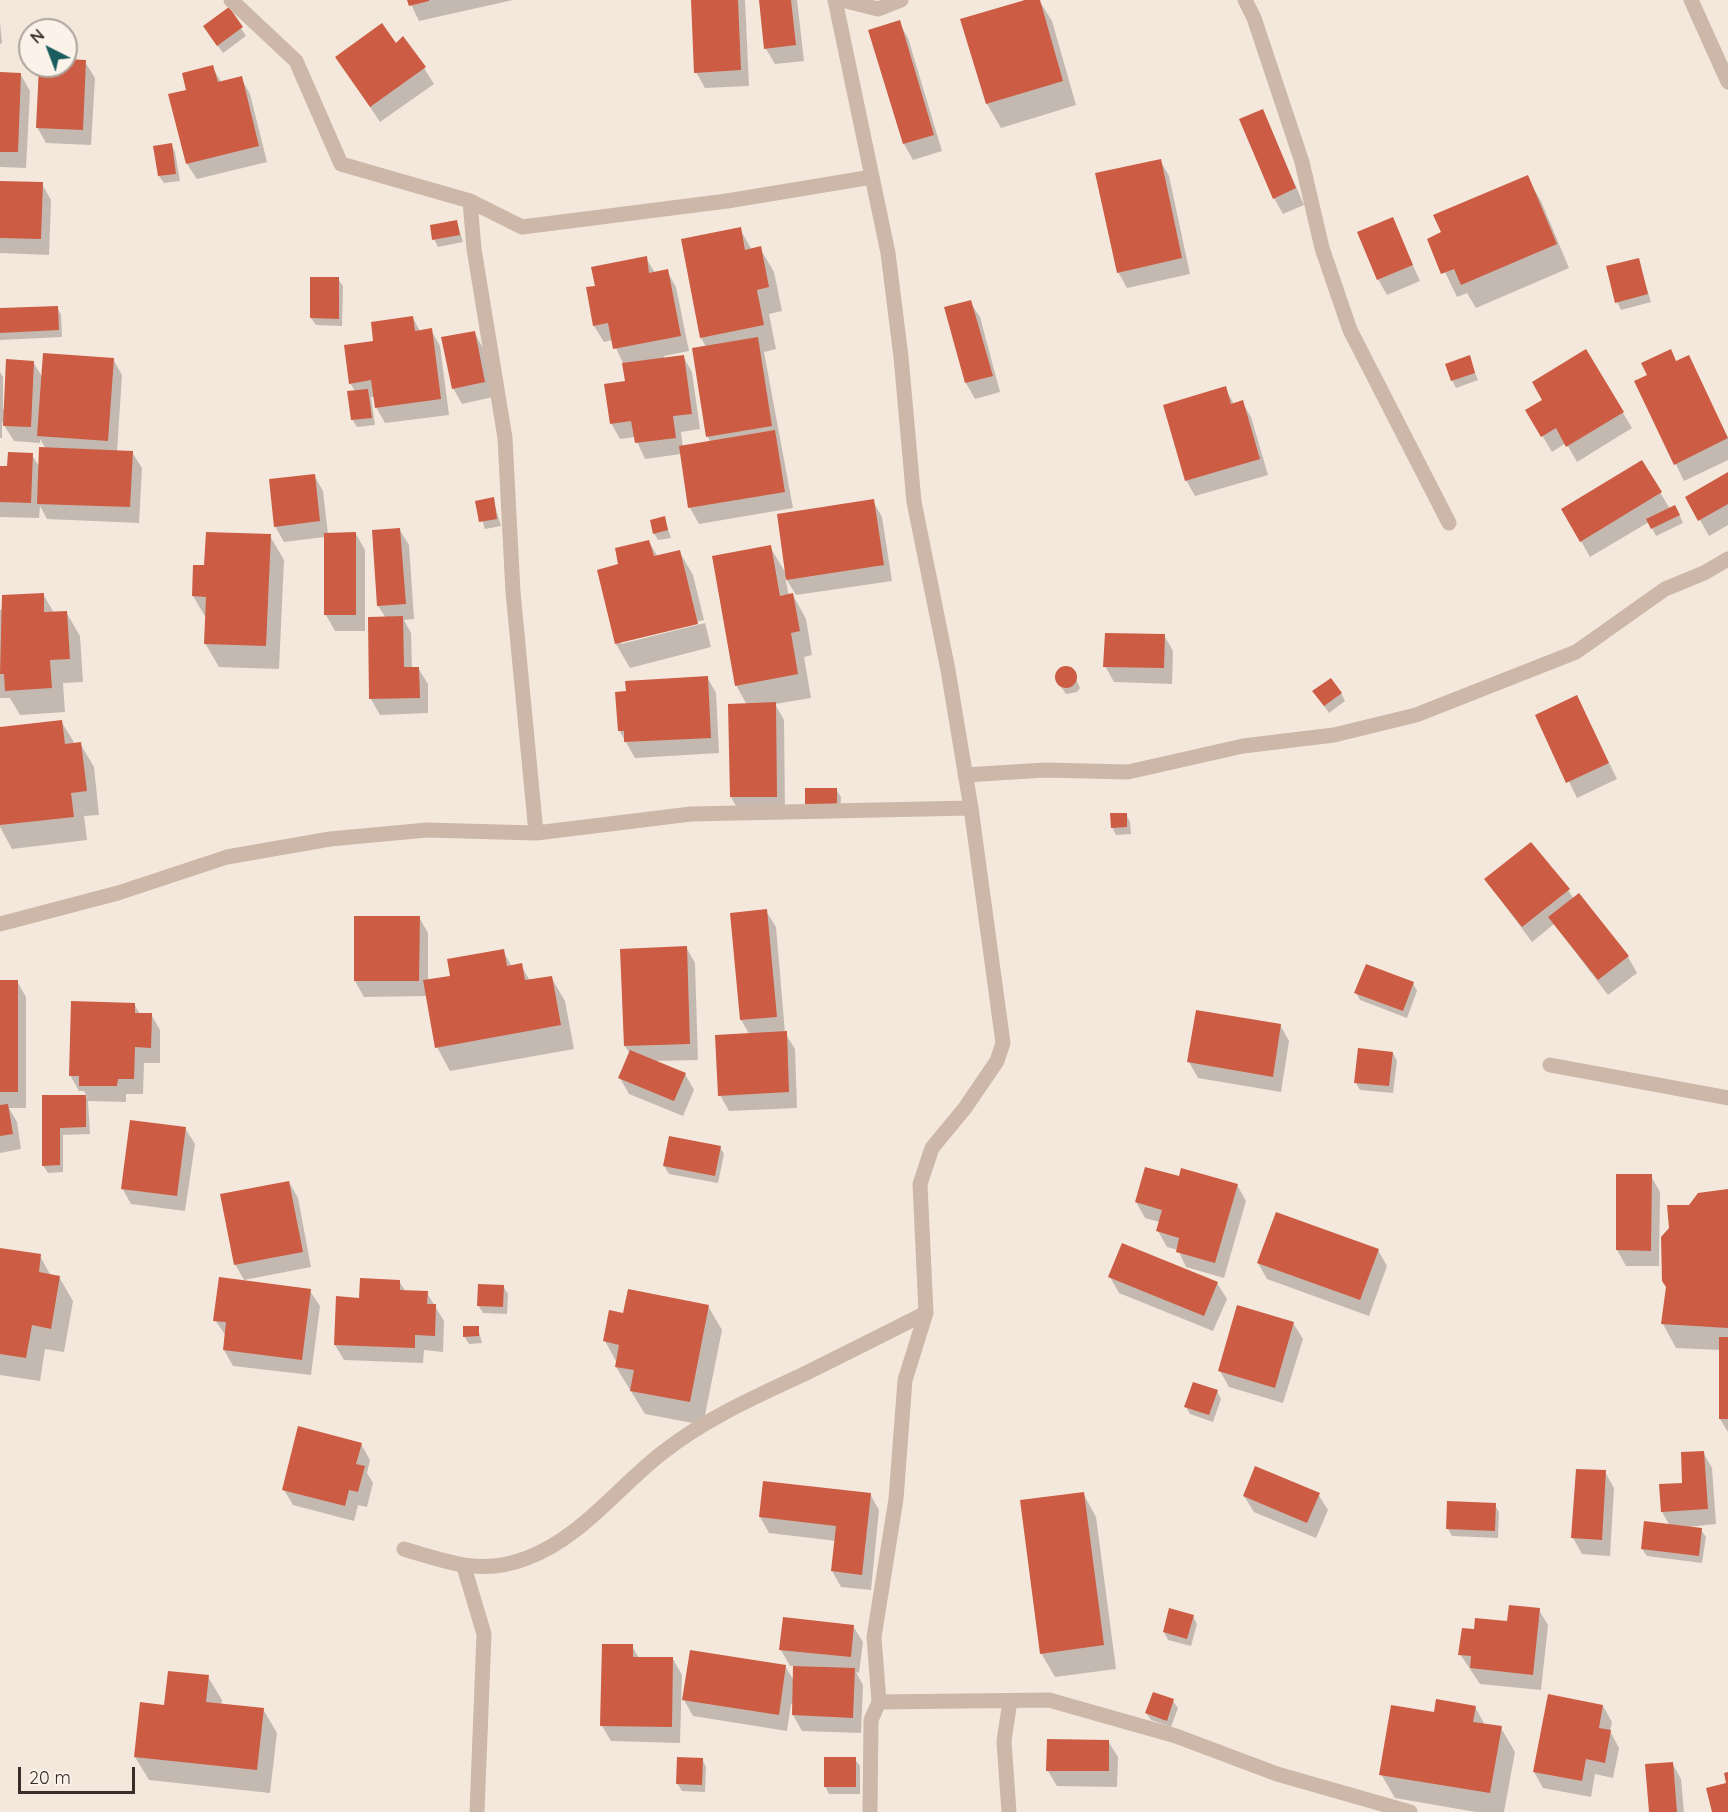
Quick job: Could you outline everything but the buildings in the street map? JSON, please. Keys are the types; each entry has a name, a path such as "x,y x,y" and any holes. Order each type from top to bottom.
{"street":[{"path":"231,0 296,62 340,164 470,201 522,227 727,201 872,177"},
{"path":"835,0 890,265 914,502 948,670 971,808 1003,1043 997,1061 965,1108 932,1148 920,1184 926,1312 905,1380 896,1499 874,1637 879,1702 871,1720 870,1812"},
{"path":"842,0 878,9 901,0"},
{"path":"1245,0 1254,18 1302,162 1322,248 1350,330 1449,523"},
{"path":"1691,0 1728,82"},
{"path":"470,201 474,249 505,438 513,592 536,833"},
{"path":"965,776 1045,770 1128,772 1243,746 1334,735 1416,715 1576,652 1665,589 1728,560"},
{"path":"0,924 118,893 227,857 330,839 426,830 536,833 691,814 971,808"},
{"path":"1550,1065 1728,1098"},
{"path":"404,1549 464,1567 494,1566 526,1559 557,1544 617,1494 662,1452 727,1411 926,1312"},
{"path":"464,1567 484,1634 477,1812"},
{"path":"879,1702 1049,1700 1176,1736 1277,1774 1410,1812"},
{"path":"1009,1812 1004,1741 1010,1701"}]}
